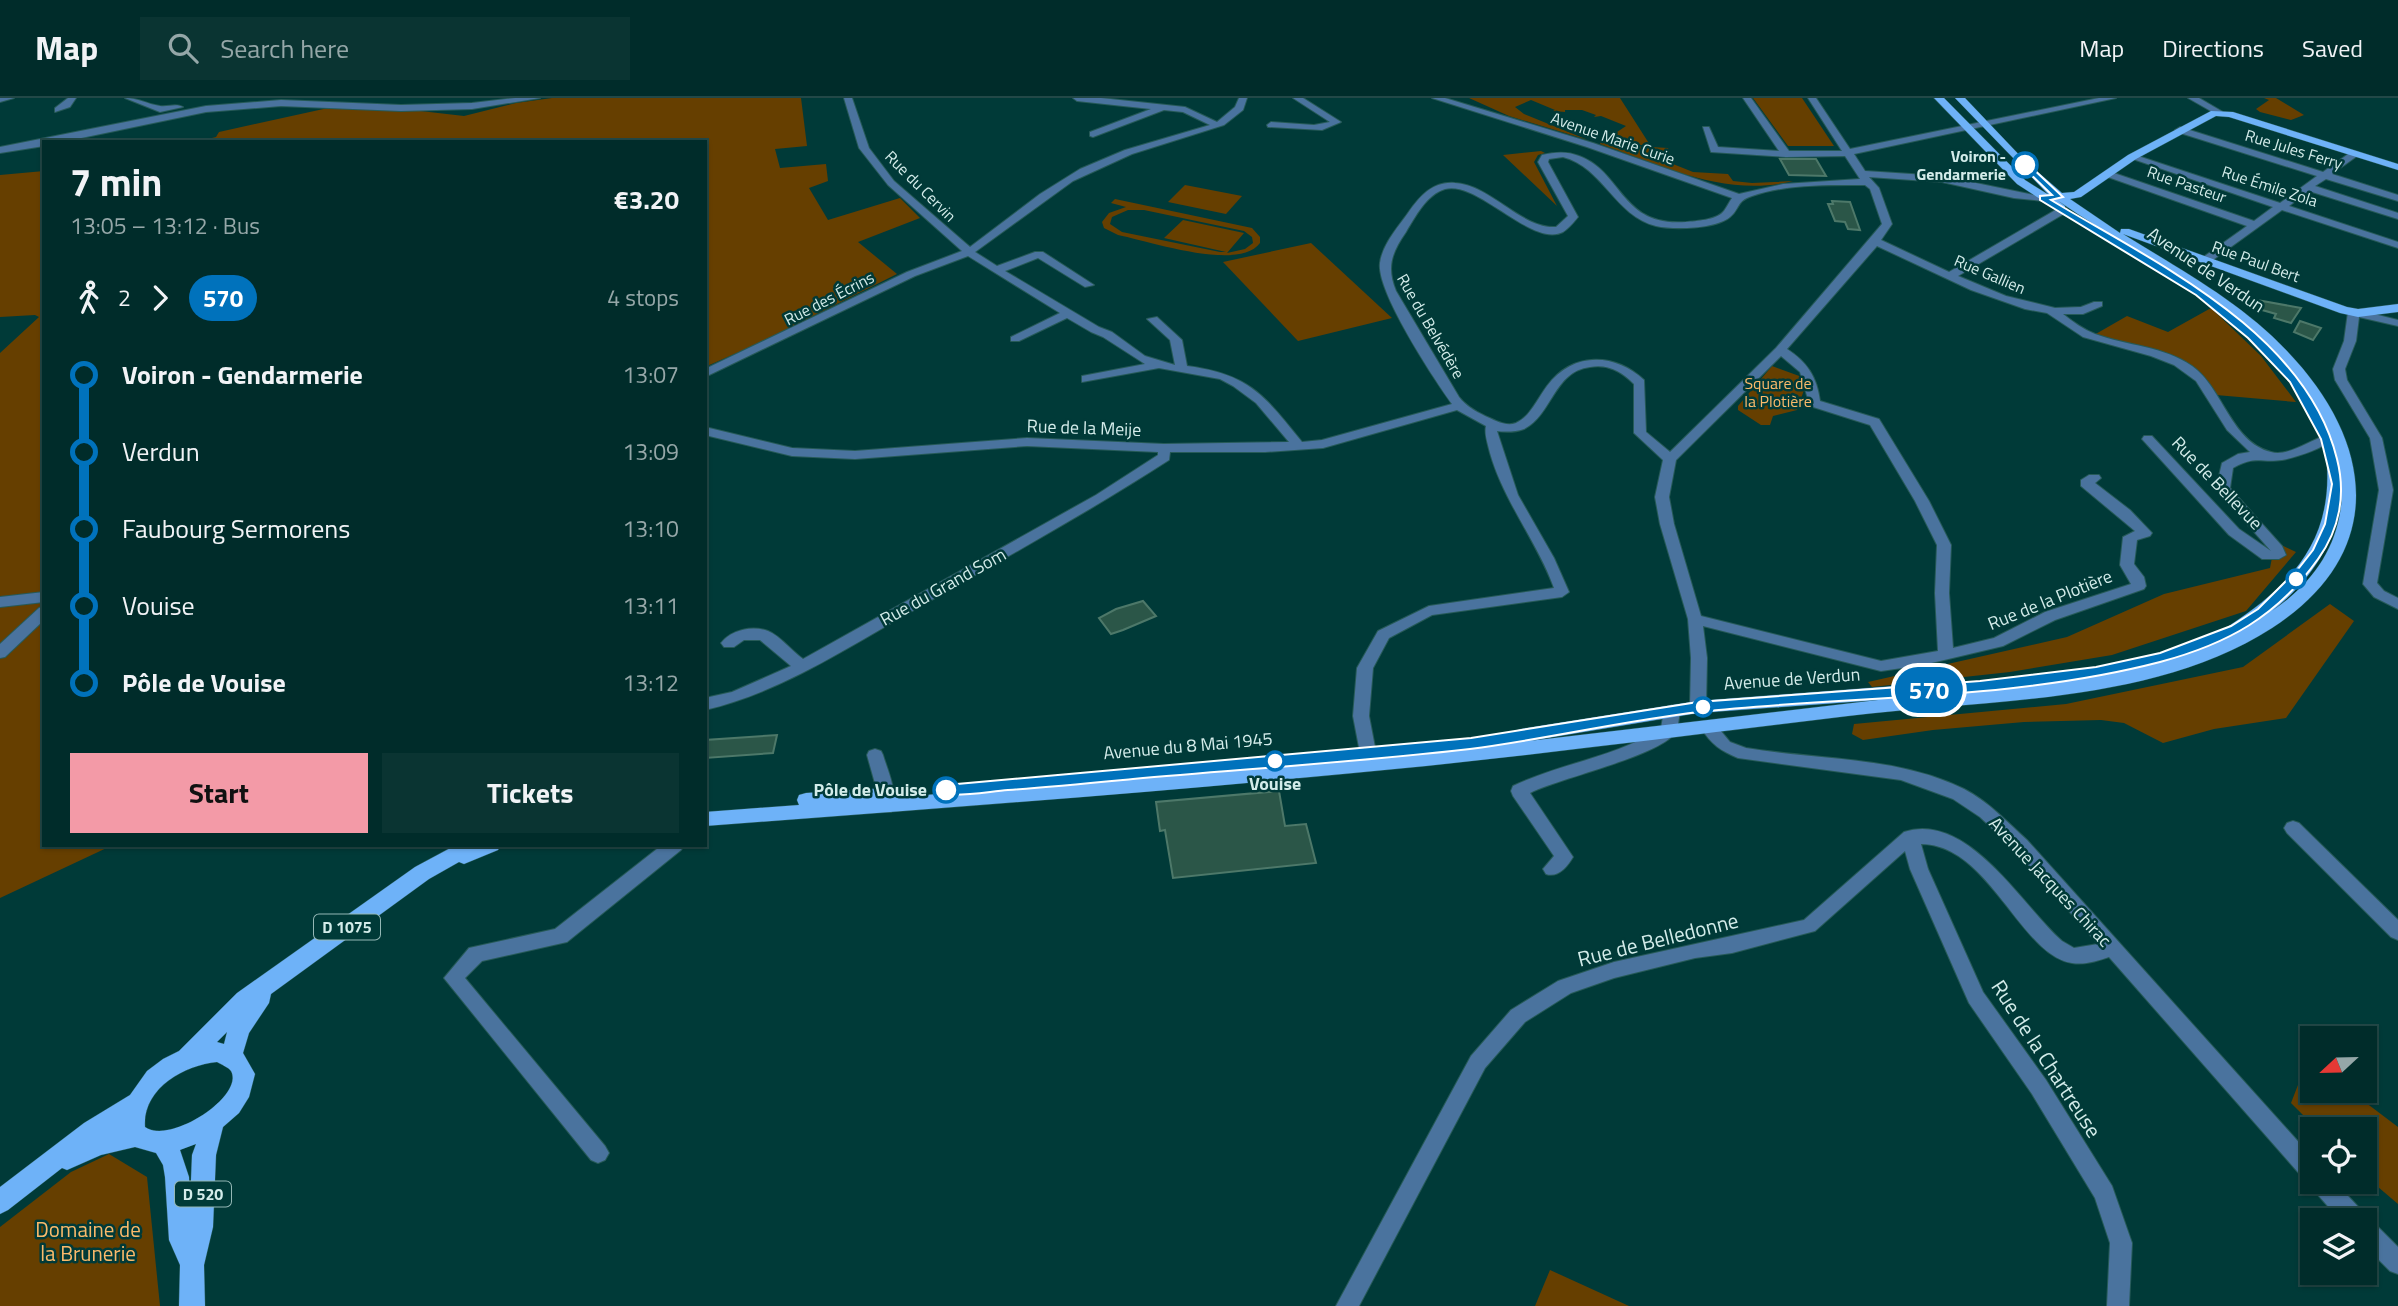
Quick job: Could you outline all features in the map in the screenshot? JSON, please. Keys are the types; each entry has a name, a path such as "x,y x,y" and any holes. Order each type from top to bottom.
{"main road":[{"name":"Avenue de Verdun","path":"1709,729 1883,705 2105,681 2173,665 2248,636 2276,619 2318,579 2339,550 2351,511 2345,457 2329,416 2284,356 2242,317 2209,293 2101,229 2063,210 2021,182 1939,98"},
{"name":"Avenue de Verdun","path":"1698,707 1980,685 2096,672 2202,644 2263,612 2303,572 2318,551 2331,524 2337,484 2327,439 2294,380 2252,335 2199,293 2101,229 2059,197 1960,98"},
{"path":"2043,198 2077,195 2133,157 2180,130 2219,112 2398,167"},
{"path":"2077,195 2080,211"},
{"name":"Rue Paul Bert","path":"2101,229 2123,230 2356,313"},
{"path":"2356,313 2398,308"},
{"path":"1698,707 1709,729"},
{"name":"Avenue du 8 Mai 1945","path":"1369,758 1698,707"},
{"name":"Avenue du 8 Mai 1945","path":"707,814 1709,729"},
{"name":"D 1075","path":"422,873 486,847"},
{"name":"D 1075","path":"187,1057 204,1043 230,1013 452,850"},
{"name":"D 1075","path":"231,1055 239,1028 273,983"},
{"path":"0,1202 92,1131 135,1104 154,1078 187,1057 204,1052 231,1055 239,1062 243,1072 237,1097 213,1123 179,1141 147,1141 137,1135 132,1121 135,1104"},
{"name":"D 520","path":"192,1306 192,1265 201,1227 204,1155 213,1123"},
{"path":"38,1172 98,1145 137,1135"},
{"name":"D 520","path":"162,1143 170,1152 179,1188 180,1238 192,1265"}],"street":[{"path":"0,99 10,98"},
{"path":"58,110 72,98"},
{"path":"129,98 160,109"},
{"path":"57,140 206,109 281,103 401,108 472,106 536,98"},
{"name":"Rue du Cervin","path":"848,98 864,148 871,158 891,183 967,251 1095,330 1103,331 1139,357 1158,365"},
{"path":"1077,98 1185,110 1217,125"},
{"path":"1185,110 1194,98"},
{"path":"967,251 1066,181 1132,150 1217,125 1235,114 1242,106 1243,98"},
{"path":"1271,125 1296,124 1317,128 1331,126 1337,122 1297,98"},
{"name":"Avenue Marie Curie","path":"1436,98 1590,145 1740,198"},
{"path":"1698,707 1699,658 1695,619 1667,524 1662,497 1662,484 1670,459 1780,351 1875,241 1886,224 1874,188 1812,98"},
{"path":"1706,129 1714,150 1786,154 1848,152 2112,98"},
{"path":"2192,98 2219,112"},
{"path":"1748,100 1786,154"},
{"path":"96,133 160,109 186,106 206,109"},
{"path":"1093,134 1167,107"},
{"name":"Rue Jules Ferry","path":"2180,130 2398,198"},
{"path":"0,150 42,143"},
{"name":"Rue du Belvédère","path":"1459,406 1406,321 1384,278 1385,257 1420,200 1440,186 1462,185 1538,228 1559,230 1573,217 1543,162 1545,157 1566,154 1584,160 1639,215 1656,222 1677,225 1727,215 1740,198 1811,184 1865,178 1942,179 2014,195 2043,198"},
{"path":"2206,260 2354,154"},
{"name":"Rue Émile Zola","path":"2133,157 2398,245"},
{"name":"Rue Pasteur","path":"2108,174 2255,225"},
{"path":"2308,187 2398,216"},
{"path":"1951,275 2063,210"},
{"name":"Rue Gallien","path":"1875,241 2004,299 2052,312 2081,312 2098,304"},
{"name":"Rue des Écrins","path":"707,372 771,344 902,277 967,251"},
{"path":"998,270 1039,254 1089,285"},
{"path":"2052,312 2090,335 2173,360 2189,368 2200,379 2224,418 2245,443 2263,454"},
{"path":"1015,340 1069,313"},
{"path":"2394,321 2356,313 2350,341 2339,369 2341,380 2376,438 2386,490 2370,584 2379,594 2398,604"},
{"path":"1153,318 1177,337 1181,349 1181,370"},
{"path":"1780,351 1807,370 1812,382 1814,402 1875,422 1898,457 1944,545 1942,593 1946,654"},
{"path":"1459,406 1492,425 1510,429 1521,427 1533,416 1542,399 1567,368 1597,361 1612,364 1628,371 1640,383 1640,433 1670,459"},
{"path":"1086,379 1158,365 1222,376 1251,390 1299,446"},
{"name":"Rue de la Meije","path":"707,431 792,452 855,455 1027,442 1164,448 1299,446 1323,444 1459,406"},
{"path":"1369,758 1361,716 1365,668 1383,635 1429,611 1562,592 1556,573 1509,489 1495,447 1492,425"},
{"name":"Rue de Bellevue","path":"2148,439 2234,532 2267,556 2278,555 2277,549 2223,489 2227,466 2243,457 2263,454 2275,458 2327,439"},
{"name":"Rue du Grand Som","path":"707,704 736,697 800,666 1101,498 1164,457 1164,448"},
{"name":"Rue de la Plotière","path":"1695,619 1881,666 1998,642 2050,616 2139,586 2137,578 2127,565 2130,537 2145,533 2125,513 2086,483 2094,478"},
{"path":"0,602 42,597"},
{"path":"0,653 42,613"},
{"path":"729,643 741,635 764,635 800,666"},
{"path":"1552,869 1564,858 1519,790 1553,775 1634,751 1669,731 1672,711"},
{"name":"Avenue Jacques Chirac","path":"1709,729 1724,746 1744,754 1888,771 1934,783 1984,811 2021,845 2300,1160"},
{"path":"875,755 886,800"},
{"path":"2293,828 2398,932"},
{"path":"1910,837 1924,835 1956,848 1985,867 2050,943 2066,954 2081,956 2111,949"},
{"name":"Rue de Belledonne","path":"1347,1306 1478,1062 1518,1016 1565,987 1614,970 1809,926 1910,837"},
{"name":"Rue de la Chartreuse","path":"1910,837 1919,869 1976,997 2039,1087 2104,1192 2121,1243 2118,1306"},
{"path":"598,1153 453,978 476,954 560,936 672,847"},
{"path":"2331,1194 2344,1208"},
{"path":"2377,1242 2398,1262"}],"green space":[{"path":"552,98 801,98 807,146 775,149 780,168 826,164 828,181 809,188 828,220 900,198 920,218 858,242 897,274 707,366 707,140 203,140 216,137 219,132 328,108 412,110 464,116 516,103"},
{"path":"1469,98 1620,98 1650,145 1632,145 1602,133 1617,132 1626,126 1601,116 1594,117 1596,115 1582,110 1553,111 1555,110 1531,100 1515,107 1524,114 1588,140 1509,116"},
{"path":"1753,98 1802,98 1834,146 1788,146"},
{"path":"2264,98 2276,98 2304,115 2291,120 2260,112 2256,109 2269,100"},
{"path":"1602,139 1618,145 1668,148 1673,164 1693,172 1728,174 1733,181 1793,181 1768,185 1719,183 1671,170 1600,144"},
{"path":"1541,151 1545,153 1538,155 1534,162 1557,206 1503,155"},
{"path":"42,171 42,847 109,847 0,898 0,353 39,317 0,317 0,175"},
{"path":"1185,185 1242,196 1226,214 1168,202"},
{"path":"1115,199 1252,228 1260,237 1260,243 1249,251 1233,255 1214,255 1118,235 1104,228 1102,222 1109,213 1126,207 1111,203","holes":["1128,210 1144,210 1244,231 1252,237 1253,243 1245,249 1227,253 1244,233 1183,220 1164,238 1226,252 1220,252 1122,232 1110,224 1112,217"]},
{"path":"1311,243 1392,318 1298,341 1223,262"},
{"path":"2211,308 2261,356 2296,402 2216,395 2200,374 2094,335 2127,316 2168,332"},
{"name":"Square de la Plotière","path":"1772,366 1802,377 1804,390 1797,410 1773,416 1770,425 1761,425 1738,410 1738,406"},
{"path":"2275,542 2296,552 2246,611 2112,655 2010,672 1872,687 1868,682 2067,637 2164,594 2270,568"},
{"path":"2330,604 2354,621 2286,718 2214,729 2163,743 2124,723 2101,720 2024,722 1933,730 1863,740 1852,734 1854,724 2066,704 2243,667"},
{"path":"2300,1080 2300,1103 2366,1103 2398,1127 2398,1204 2377,1186 2377,1117 2305,1117 2291,1103"},
{"name":"Domaine de la Brunerie","path":"109,1154 147,1177 160,1306 0,1306 0,1227 71,1172"},
{"path":"1550,1270 1629,1306 1535,1306"}],"building":[{"path":"1780,159 1816,159 1826,176 1789,175"},
{"path":"1832,201 1850,202 1860,230 1848,229 1845,222 1835,221 1828,204 1833,204"},
{"path":"2257,300 2301,308 2291,323 2274,318 2276,314 2255,308"},
{"path":"2300,321 2321,328 2313,340 2294,332"},
{"path":"1143,601 1156,616 1111,634 1099,618 1116,609"},
{"path":"777,735 773,753 707,758 707,740"},
{"path":"1279,791 1285,826 1306,824 1316,863 1173,878 1165,830 1160,831 1156,802"}],"bus line":[{"name":"570","path":"946,790 1471,743 1698,707 1980,685 2096,672 2162,657 2202,644 2235,629 2263,612 2303,572 2318,551 2336,507 2337,484 2327,439 2294,380 2252,335 2199,293 2043,198 2059,197 2025,165"}],"place":[{"name":"Voiron - Gendarmerie","path":"2025,165"},
{"name":"Vouise","path":"1275,761"},
{"name":"Pôle de Vouise","path":"946,790"}]}
